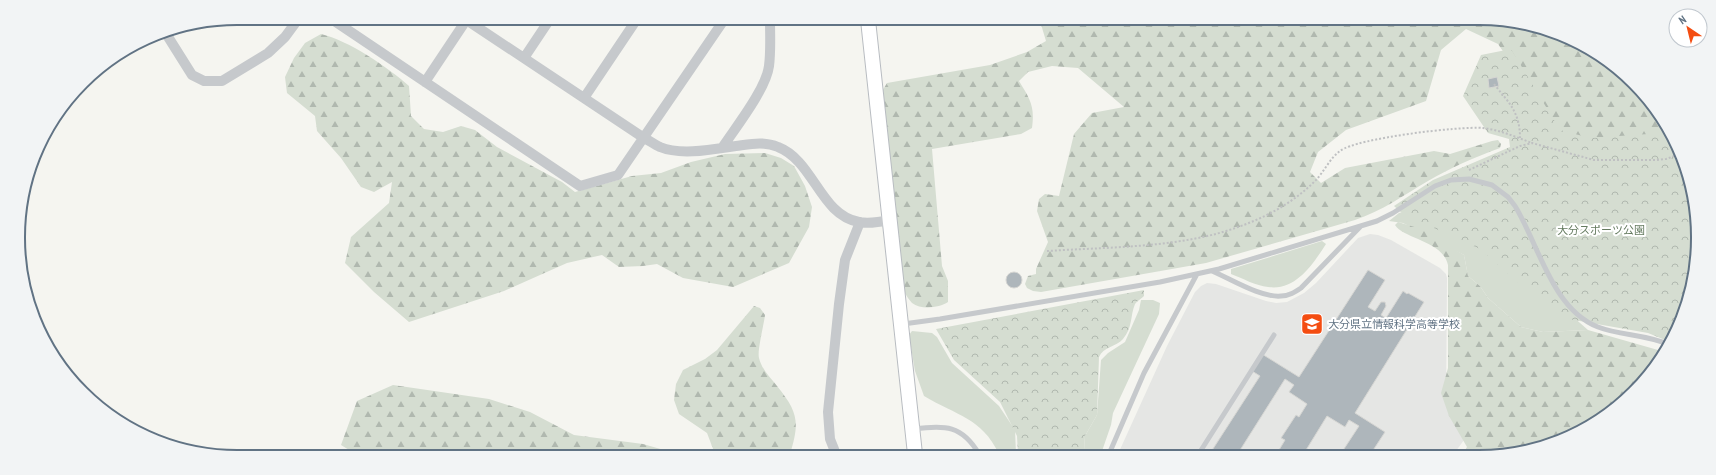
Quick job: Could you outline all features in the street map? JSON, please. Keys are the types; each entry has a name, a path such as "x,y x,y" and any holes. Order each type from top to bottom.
{"street":[{"path":"168,36 192,75 204,81 222,81 268,53 285,38 294,25"},
{"path":"340,25 580,186 618,175 721,25"},
{"path":"425,82 462,25"},
{"path":"475,25 661,148 674,151 705,150 759,143 780,147 792,155 800,163 838,212 848,218 860,222 890,220"},
{"path":"524,58 546,25"},
{"path":"584,98 632,25"},
{"path":"722,148 767,76 769,66 770,25"},
{"path":"869,25 915,450"},
{"path":"834,450 830,439 828,412 837,319 845,260 860,222"}],"lane":[{"path":"901,324 1160,282 1212,271 1361,227 1384,218 1435,186 1451,180 1469,179 1492,185 1508,197 1515,206 1560,295 1571,310 1584,320 1598,327 1645,336 1664,343"},
{"path":"1212,271 1264,295 1283,296 1292,294 1301,288 1361,227"},
{"path":"1111,450 1144,373 1197,274"},
{"path":"1201,450 1274,335"},
{"path":"913,429 939,427 956,430 965,435 976,450"}],"path":[{"path":"1494,84 1517,115 1520,123 1520,138"},
{"path":"1047,251 1175,242 1200,238 1237,228 1262,217 1295,198 1320,176 1338,152 1344,148 1359,143 1464,128 1492,130 1594,160 1657,160 1675,156"},
{"path":"1464,172 1532,142"}],"shaded area":[{"name":"大分県立情報科学高等学校","path":"1370,234 1378,235 1391,240 1440,268 1446,274 1446,402 1464,440 1457,450 1120,450 1167,346 1195,292 1201,286 1207,283 1216,284 1266,301 1276,303 1287,302 1304,293 1316,283 1358,238"}],"green space":[{"path":"1041,25 1492,25 1520,29 1560,41 1585,53 1608,69 1638,97 1655,119 1666,137 1558,139 1531,92 1498,44 1466,29 1441,50 1426,101 1346,130 1318,152 1310,172 1321,183 1345,168 1434,151 1450,154 1498,140 1501,144 1500,148 1454,167 1384,207 1355,220 1206,263 1041,292 1033,291 1027,288 1025,284 1028,276 1036,274 1036,269 1048,242 1037,211 1039,199 1045,194 1059,196 1074,134 1092,113 1124,107 1078,68 1052,66 1028,72 1019,81 1031,103 1033,114 1032,128 1021,134 932,149 942,266 948,281 948,302 940,306 920,307 912,303 904,292 881,93 887,83 990,65 1027,52 1046,41"},
{"path":"321,34 332,37 355,48 391,71 409,86 411,116 424,129 443,132 461,126 475,130 497,147 562,182 575,192 632,176 661,173 691,162 725,154 765,153 781,158 794,166 805,186 812,207 809,227 789,263 733,287 683,278 657,264 619,267 602,255 567,263 504,291 409,322 374,292 345,263 351,237 389,203 392,182 374,192 361,187 341,158 317,131 315,116 287,93 285,77 294,58 305,43"},
{"name":"大分スポーツ公園","path":"1511,49 1560,130 1590,138 1663,133 1663,132 1680,169 1687,196 1691,224 1691,251 1687,279 1680,306 1665,340 1648,333 1557,317 1480,249 1403,214 1394,206 1433,180 1510,147 1509,139 1488,133 1463,96 1481,55"},
{"path":"1432,193 1588,330 1543,332 1521,327 1488,298 1480,286 1468,276 1464,255 1403,223 1389,221 1399,213 1406,211"},
{"path":"1398,222 1421,229 1464,255 1468,276 1480,286 1488,298 1521,327 1543,332 1588,330 1659,350 1629,388 1608,406 1585,422 1560,434 1533,443 1492,450 1465,450 1467,447 1449,416 1441,393 1448,368 1448,265 1445,257 1439,251 1431,245 1406,234 1395,225"},
{"path":"1322,241 1326,244 1315,260 1303,274 1287,285 1268,287 1254,284 1231,274 1231,269"},
{"path":"1144,290 1144,296 1135,304 1130,326 1126,335 1120,342 1103,351 1099,357 1097,415 1085,436 1084,450 1018,450 1017,436 1000,402 954,360 936,329"},
{"path":"1141,300 1153,300 1160,303 1159,314 1113,413 1111,425 1102,450 1084,450 1085,436 1097,415 1101,360 1108,353 1125,342 1139,310"},
{"path":"754,306 760,308 765,315 759,358 764,370 784,395 793,411 796,425 791,450 713,450 707,433 679,414 674,400 676,384 683,370 705,359 717,350"},
{"path":"912,331 932,333 937,337 952,363 999,406 1015,430 1016,450 997,450 984,432 976,425 924,396 915,371 909,335"},
{"path":"393,385 489,399 530,412 574,435 643,444 664,450 349,450 341,445 357,401"}],"building":[{"path":"1497,77 1499,86 1489,88 1488,79"},
{"path":"1368,270 1385,280 1368,307 1375,311 1381,302 1385,302 1386,306 1381,315 1386,318 1403,291 1424,302 1355,413 1385,432 1373,450 1343,450 1359,426 1349,420 1345,427 1327,416 1306,450 1279,450 1285,440 1281,438 1296,415 1299,417 1307,404 1289,392 1294,385 1285,379 1240,450 1212,450 1260,376 1252,371 1262,354 1299,377"},
{"path":"1011,272 1017,272 1022,277 1020,286 1017,288 1011,288 1006,283 1006,277"}],"place":[{"name":"大分県立情報科学高等学校","path":"1312,324"}]}
